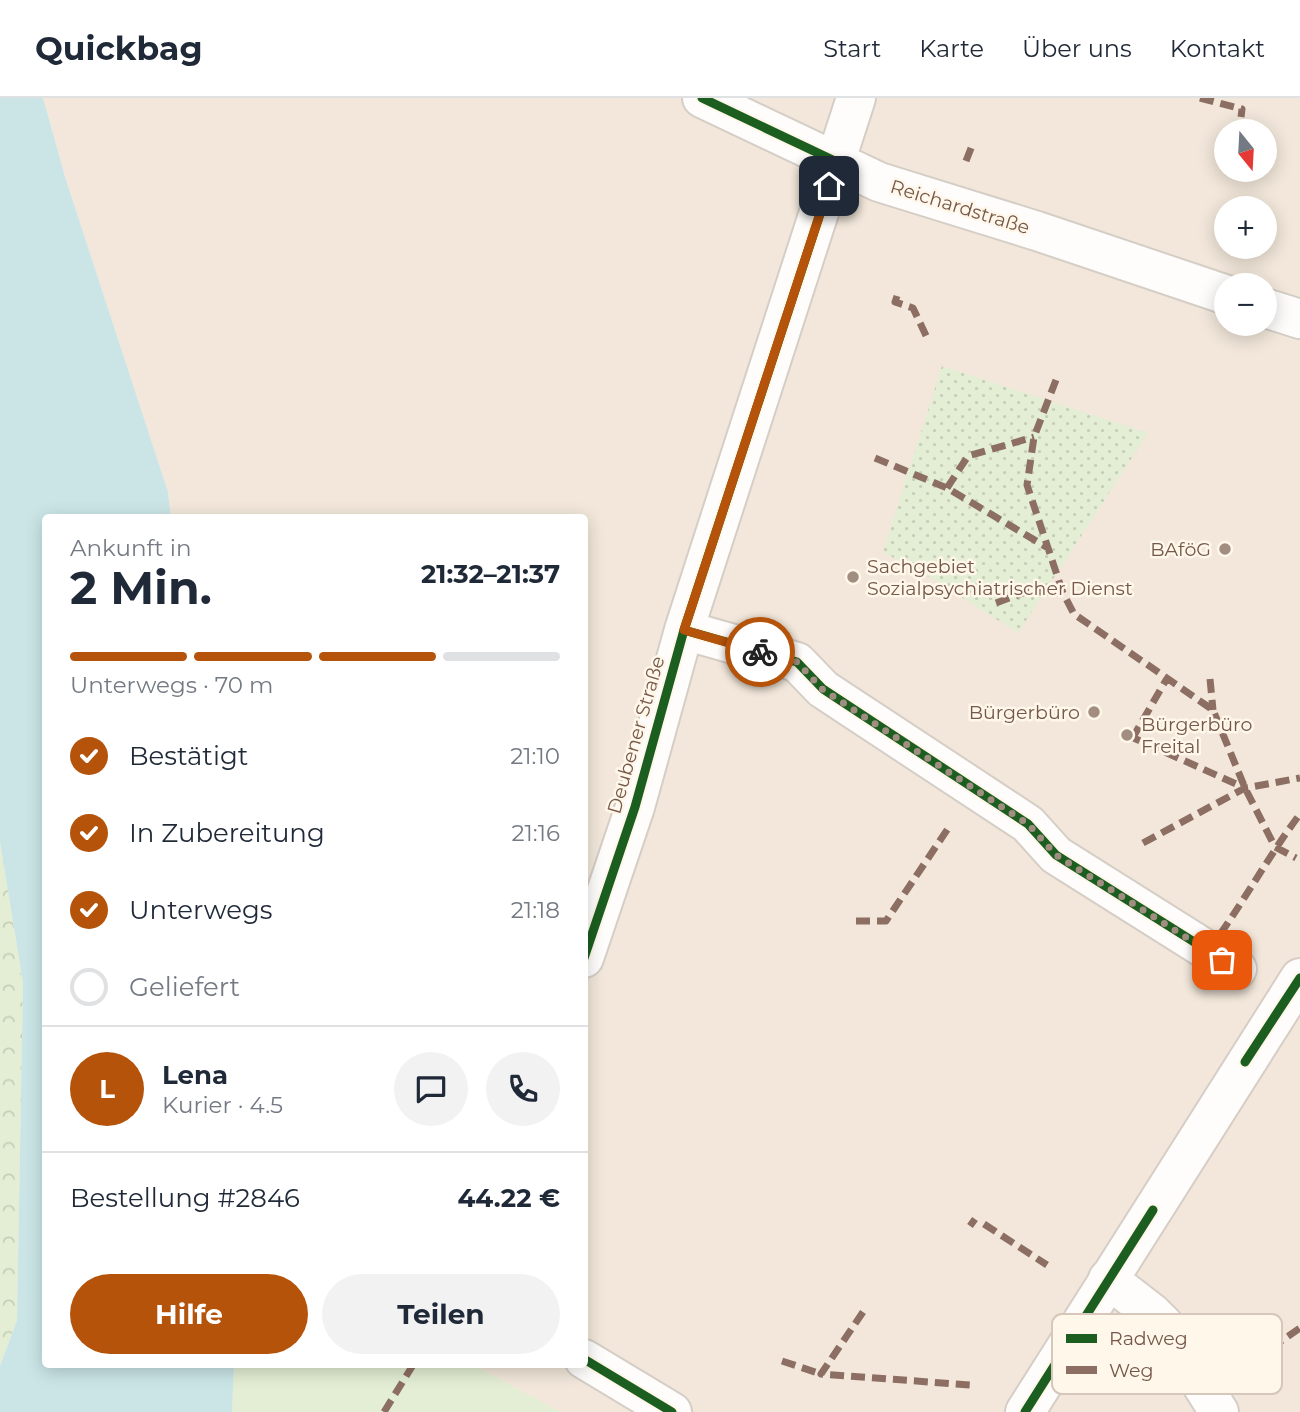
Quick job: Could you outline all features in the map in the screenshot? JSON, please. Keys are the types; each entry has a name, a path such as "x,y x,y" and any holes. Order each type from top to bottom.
{"street":[{"name":"Reichardstraße","path":"702,98 879,182 1037,231 1214,291"},
{"name":"Deubener Straße","path":"588,946 635,807 684,630 856,98"},
{"path":"1277,312 1300,319"},
{"path":"684,630 797,662 822,689 1028,824 1056,855 1237,969"},
{"path":"1086,1314 1300,978"},
{"path":"1108,1279 1154,1314"},
{"path":"588,1361 672,1412"},
{"path":"1025,1412 1052,1369"},
{"path":"1208,1394 1219,1412"}],"shaded area":[{"path":"43,98 1300,98 1300,1412 561,1412 479,1368 588,1368 588,514 171,514 168,492 66,180"}],"green space":[{"path":"942,366 1148,433 1018,633 936,581 883,552"},
{"path":"0,842 23,983 17,1320 0,1366"},
{"path":"234,1368 479,1368 561,1412 232,1412"}],"water":[{"path":"0,98 43,98 66,180 168,492 171,514 42,514 42,1368 234,1368 232,1412 0,1412 0,1366 17,1320 23,983 0,842"}],"marked path":[{"path":"1200,98 1242,109 1241,117"},
{"path":"966,161 973,143"},
{"path":"897,296 895,302 913,308 929,342"},
{"path":"1056,380 1034,437 1027,485 1063,593 1074,614 1213,710 1245,788 1275,847 1296,858"},
{"path":"947,488 968,456 1034,437"},
{"path":"875,458 947,488 1048,548"},
{"path":"996,603 1028,591 1063,593"},
{"path":"1210,679 1213,710"},
{"path":"1132,739 1166,680"},
{"path":"1127,735 1245,788"},
{"path":"1143,843 1245,788 1300,778"},
{"path":"1208,951 1300,814"},
{"path":"856,921 886,921 951,824"},
{"path":"970,1226 975,1219"},
{"path":"984,1224 1047,1265"},
{"path":"863,1312 821,1374 970,1385"},
{"path":"1282,1340 1300,1328"},
{"path":"782,1361 821,1374"},
{"path":"384,1412 411,1368"}],"cycle path":[{"path":"588,946 635,807 684,630 837,162 702,98"},
{"path":"684,630 797,662 823,689 1028,824 1056,855 1237,969"},
{"path":"1245,1062 1300,978"},
{"path":"1087,1314 1153,1210"},
{"path":"588,1361 672,1412"},
{"path":"1025,1412 1052,1369"}],"way so far":[{"path":"760,652 797,662 822,689 1028,824 1056,855 1222,960"}],"place":[{"name":"BAföG","path":"1225,549"},
{"name":"Sachgebiet Sozialpsychiatrischer Dienst","path":"853,577"},
{"name":"Bürgerbüro","path":"1094,712"},
{"name":"Bürgerbüro Freital","path":"1127,735"}],"route":[{"path":"760,652 684,630 829,186"}]}
